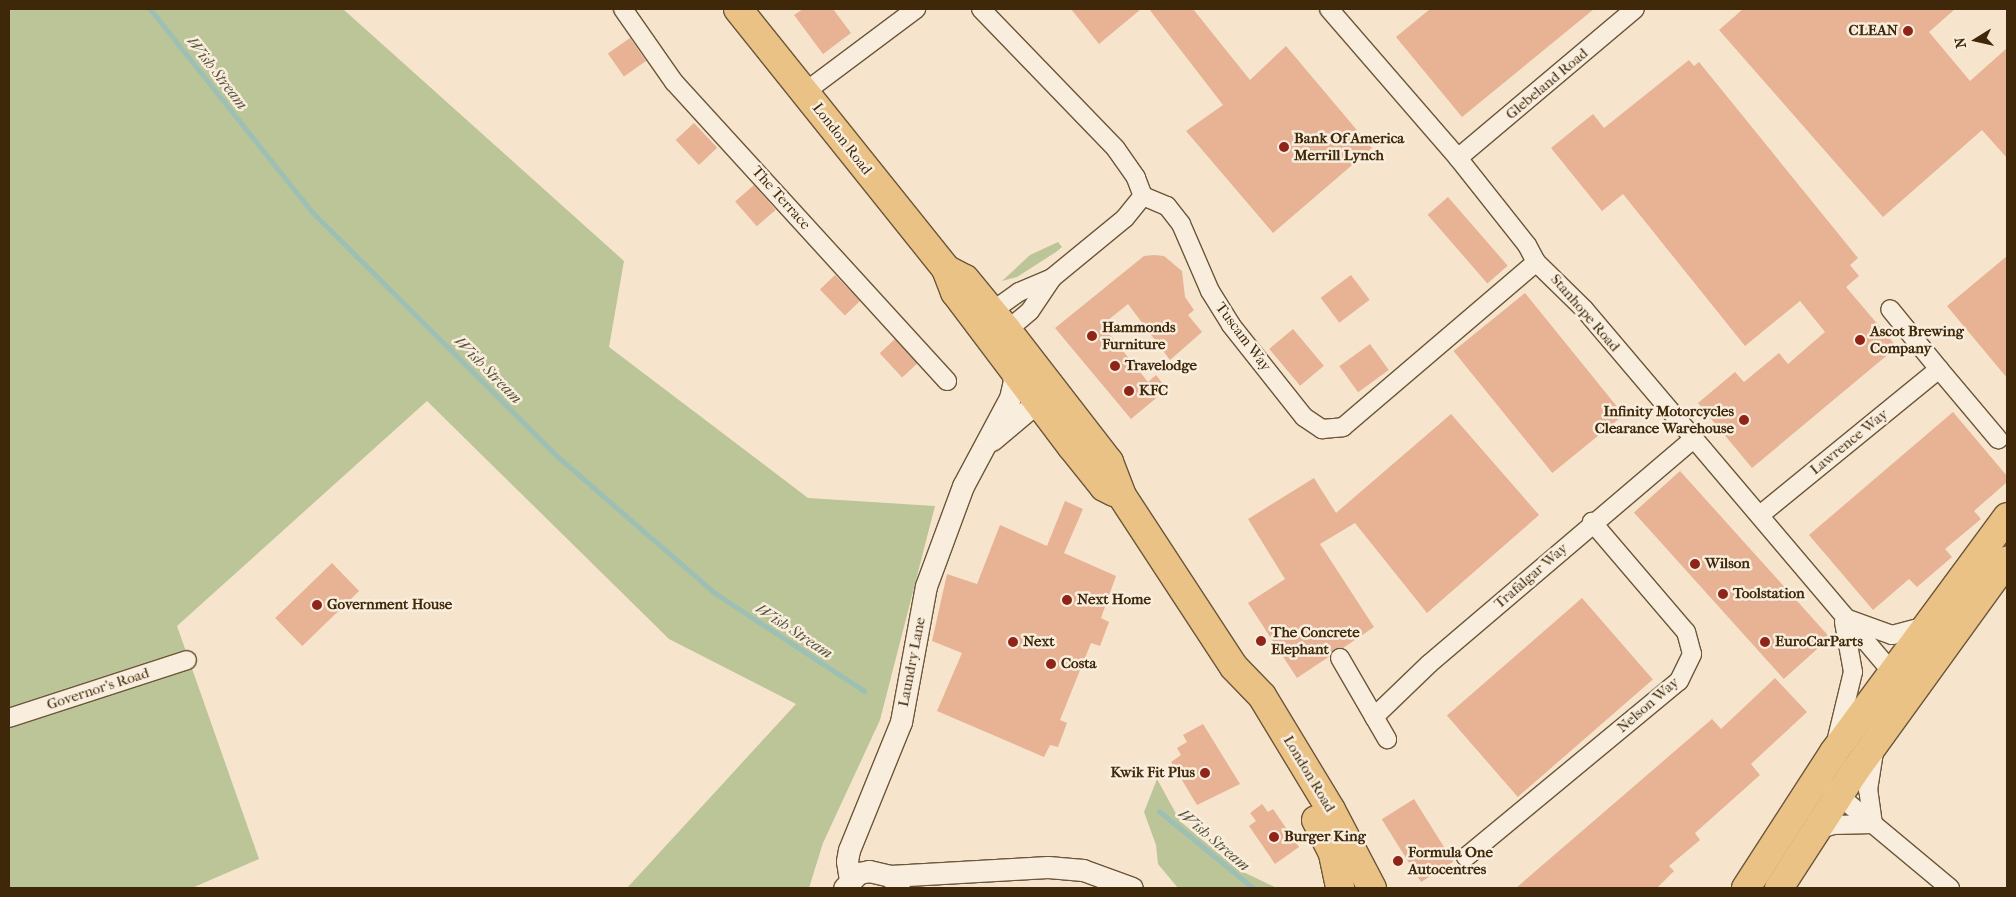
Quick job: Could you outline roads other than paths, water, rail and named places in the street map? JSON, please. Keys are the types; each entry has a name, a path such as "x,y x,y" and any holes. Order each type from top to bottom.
{"main road":[{"name":"London Road","path":"738,9 946,269 964,279 992,326 1010,365 1045,395"},
{"name":"London Road","path":"992,326 1045,395 1108,462 1122,496 1234,667 1262,696 1331,810 1372,888"},
{"path":"1746,888 1834,752 2007,517"},
{"path":"1779,888 1877,741 2007,561"},
{"name":"London Road","path":"1234,667 1248,707 1328,843 1340,888"},
{"path":"1892,672 1912,692"}],"street":[{"name":"The Terrace","path":"623,9 674,82 947,381"},
{"path":"805,92 916,9"},
{"path":"981,9 1116,149 1136,178 1143,196 1125,218 1052,278 1019,292 992,326"},
{"name":"Stanhope Road","path":"1329,9 1458,158 1527,245 1536,262 1584,309 1692,440 1760,515 1843,617 1892,672"},
{"name":"Glebeland Road","path":"1458,158 1635,9"},
{"name":"Tuscam Way","path":"1143,196 1167,206 1181,224 1210,291 1231,325 1304,417 1322,429 1342,427 1536,262"},
{"path":"992,326 1030,311 1052,278"},
{"path":"1890,309 1998,439"},
{"name":"Laundry Lane","path":"847,884 849,850 901,722 926,586 946,525 1010,398 1014,380 1010,365"},
{"name":"Lawrence Way","path":"1760,515 1939,369"},
{"name":"Laundry Lane","path":"984,447 1045,395"},
{"name":"Trafalgar Way","path":"1374,717 1429,664 1592,522 1692,440"},
{"name":"Nelson Way","path":"1466,857 1679,681 1692,654 1686,632 1592,522"},
{"path":"1843,617 1892,635 1925,626"},
{"name":"Stanhope Road","path":"1834,752 1853,672 1843,617"},
{"path":"1340,658 1387,739"},
{"name":"Governor's Road","path":"9,718 187,660"},
{"path":"1873,824 1869,777 1877,741"},
{"path":"1818,778 1950,888"},
{"path":"1817,830 1833,825 1873,824"},
{"path":"847,884 869,870 895,882 995,870 1048,867 1083,870 1132,888"},
{"path":"925,888 995,870"}],"waterway":[{"name":"Wish Stream","path":"150,9 312,212 557,456 716,594 864,691"},
{"name":"Wish Stream","path":"1159,811 1253,888"}],"place":[{"name":"CLEAN","path":"1908,31"},
{"name":"Bank Of America Merrill Lynch","path":"1284,147"},
{"name":"Hammonds Furniture","path":"1092,336"},
{"name":"Ascot Brewing Company","path":"1860,340"},
{"name":"Travelodge","path":"1115,366"},
{"name":"KFC","path":"1129,391"},
{"name":"Infinity Motorcycles Clearance Warehouse","path":"1744,420"},
{"name":"Wilson","path":"1695,564"},
{"name":"Toolstation","path":"1723,594"},
{"name":"Next Home","path":"1067,600"},
{"name":"Government House","path":"317,605"},
{"name":"The Concrete Elephant","path":"1261,641"},
{"name":"Next","path":"1013,642"},
{"name":"EuroCarParts","path":"1765,642"},
{"name":"Costa","path":"1051,664"},
{"name":"Kwik Fit Plus","path":"1205,773"},
{"name":"Burger King","path":"1274,837"},
{"name":"Formula One Autocentres","path":"1398,861"}]}
